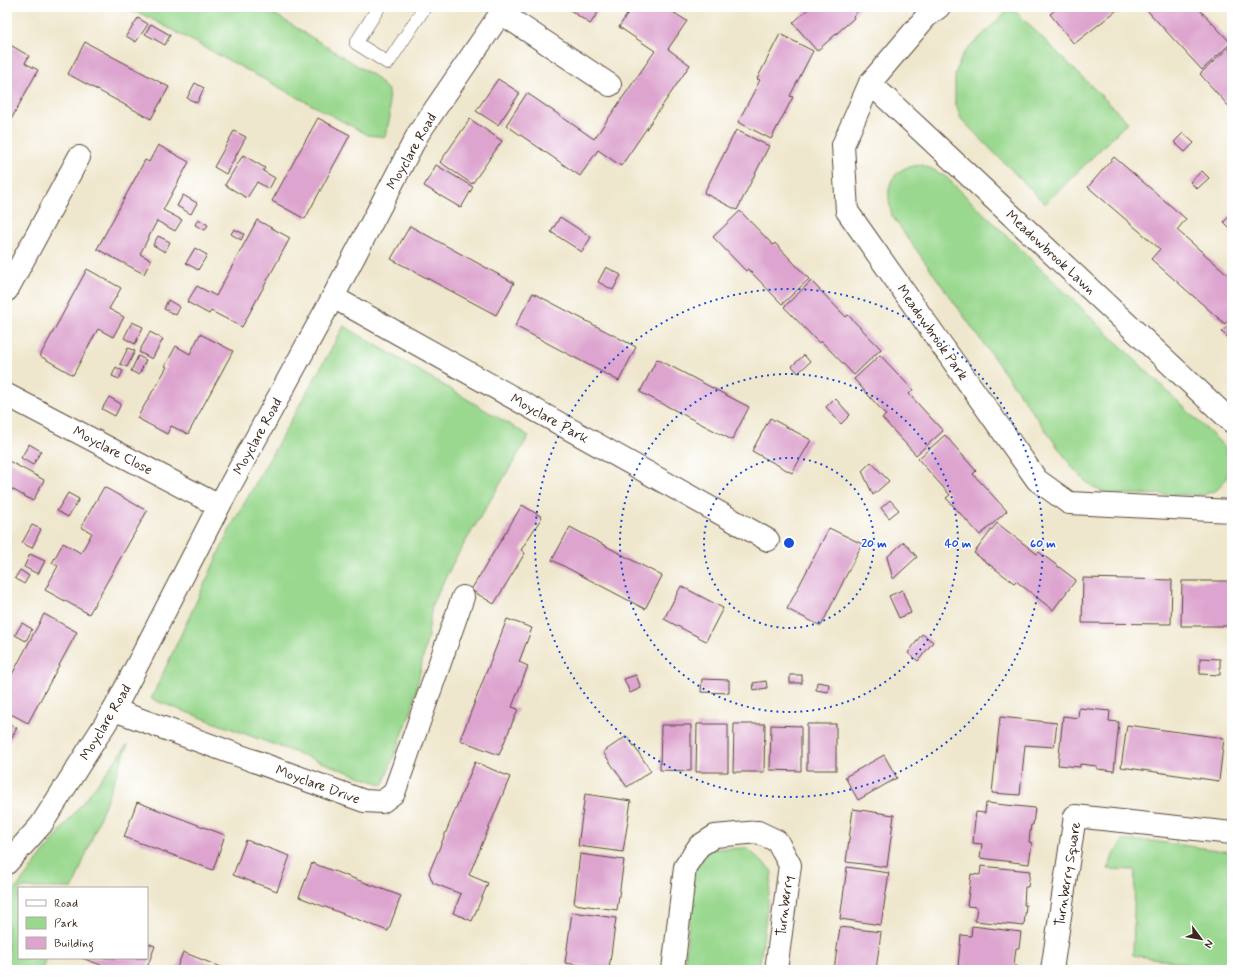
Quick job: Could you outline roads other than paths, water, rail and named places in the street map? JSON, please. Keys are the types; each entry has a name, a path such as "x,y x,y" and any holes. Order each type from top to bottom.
{"street":[{"name":"Meadowbrook Park","path":"938,7 926,17 870,83 843,145 848,211 1037,480 1069,503 1232,511"},
{"path":"499,9 610,85"},
{"name":"Moyclare Road","path":"7,863 41,825 114,710 219,506 333,297 418,134 499,9"},
{"name":"Meadowbrook Lawn","path":"870,83 1232,422"},
{"path":"7,290 79,157"},
{"name":"Moyclare Park","path":"333,297 768,540"},
{"name":"Moyclare Close","path":"7,395 219,506"},
{"name":"Moyclare Drive","path":"114,710 364,802 382,802 394,793 463,597"},
{"name":"Turnberry Square","path":"1052,970 1075,816 1232,833"},
{"name":"Turnberry","path":"673,970 685,867 699,846 715,836 758,832 777,841 790,865 776,970"}],"lane":[{"path":"379,7 356,43 388,63 424,7"}]}
